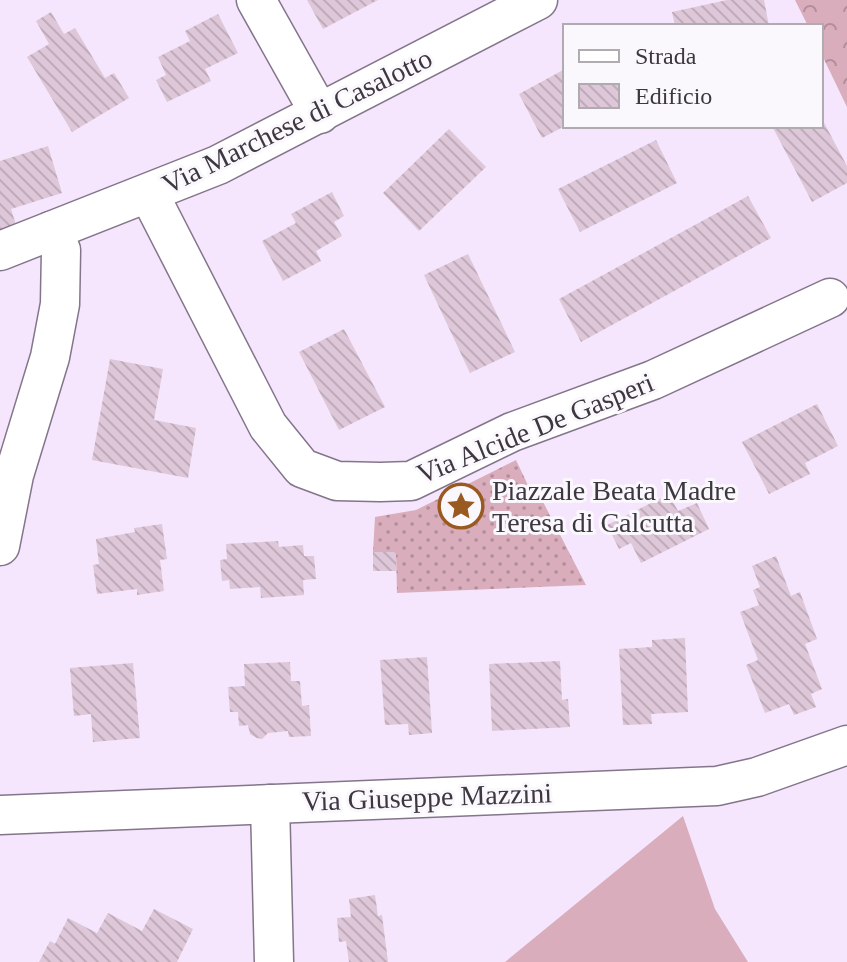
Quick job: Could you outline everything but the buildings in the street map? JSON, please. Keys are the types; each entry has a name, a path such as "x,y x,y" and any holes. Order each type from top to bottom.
{"street":[{"path":"256,0 320,114"},
{"name":"Via Marchese di Casalotto","path":"0,251 218,165 538,0"},
{"name":"Via Alcide De Gasperi","path":"149,194 268,426 302,468 337,481 411,481 512,432 653,380 830,298"},
{"path":"0,546 14,475 50,357 60,304 61,250 51,231"},
{"name":"Via Giuseppe Mazzini","path":"0,815 717,786 757,777 847,745"},
{"path":"270,804 274,962"}],"green space":[{"path":"795,0 847,0 847,107 823,57 823,24 807,24"},
{"name":"Piazzale Beata Madre Teresa di Calcutta","path":"516,460 534,498 540,496 586,585 397,593 396,553 373,552 375,517 416,510"},
{"path":"683,816 715,909 748,962 505,962"}],"place":[{"name":"Piazzale Beata Madre Teresa di Calcutta","path":"461,506"}]}
